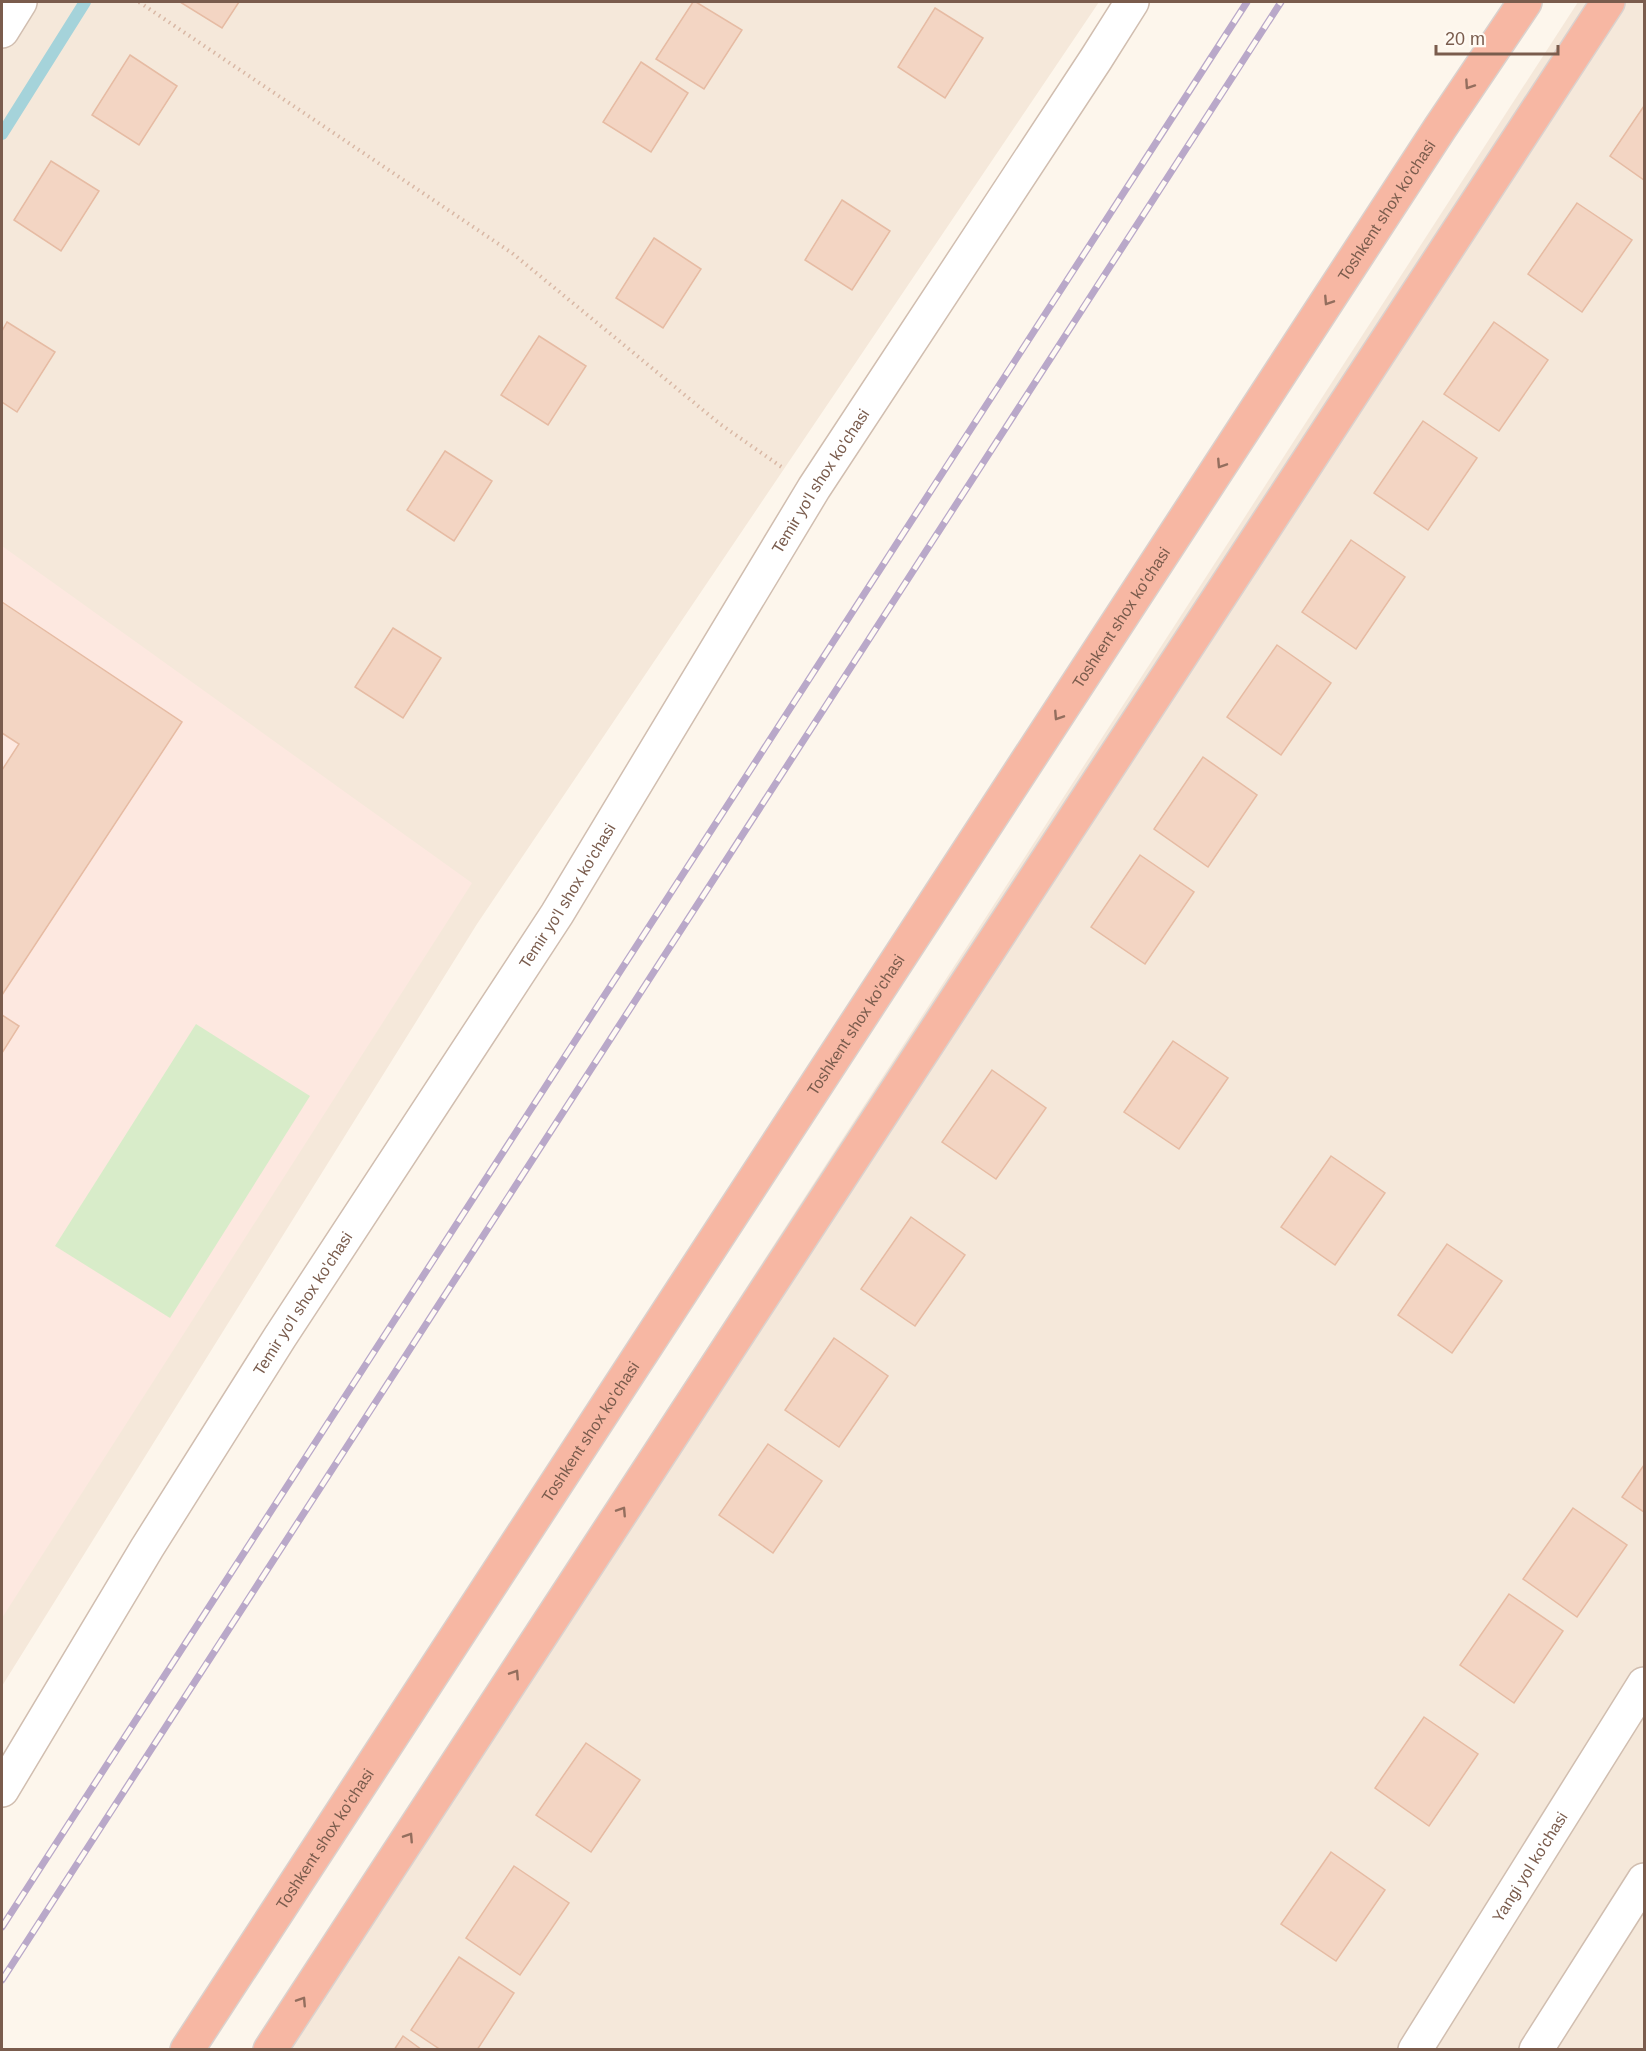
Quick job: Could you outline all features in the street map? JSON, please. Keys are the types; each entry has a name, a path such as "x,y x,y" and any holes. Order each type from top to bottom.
{"highway":[{"name":"Toshkent shox ko'chasi","path":"188,2049 1525,2"},
{"path":"270,2049 1608,2"}],"street":[{"path":"2,31 20,2"},
{"name":"Temir yo'l shox ko'chasi","path":"2,1790 147,1548 280,1337 557,914 813,488 1132,2"},
{"name":"Yangi yol ko'chasi","path":"1415,2049 1644,1684"},
{"path":"1536,2049 1644,1880"}],"path":[{"path":"139,2 512,253 720,424 813,488"}],"shaded area":[{"path":"2,2 1099,2 477,924 2,1686"},
{"path":"1578,2 1644,2 1644,2049 253,2050"},
{"path":"2,546 472,883 2,1618"}],"green space":[{"path":"196,1024 310,1096 170,1318 55,1246"}],"building":[{"path":"180,2 239,2 222,28"},
{"path":"693,2 742,30 704,89 656,59"},
{"path":"935,8 983,38 945,98 898,67"},
{"path":"130,55 177,86 139,145 92,115"},
{"path":"641,62 688,93 651,152 603,122"},
{"path":"1644,106 1644,180 1610,156"},
{"path":"51,161 99,191 61,251 14,220"},
{"path":"842,200 890,231 852,290 805,260"},
{"path":"1577,203 1632,240 1582,312 1528,274"},
{"path":"654,238 701,269 663,328 616,298"},
{"path":"7,322 55,352 17,412 2,402 2,331"},
{"path":"1494,322 1548,360 1499,431 1444,394"},
{"path":"539,336 586,366 548,425 501,395"},
{"path":"1423,421 1477,458 1428,530 1374,493"},
{"path":"445,451 492,481 454,541 407,510"},
{"path":"1351,540 1405,577 1356,649 1302,612"},
{"path":"2,602 182,722 2,995 2,770 19,744 2,733"},
{"path":"393,628 441,658 403,718 355,687"},
{"path":"1277,645 1331,683 1281,755 1227,717"},
{"path":"1203,757 1257,795 1208,867 1154,829"},
{"path":"1140,855 1194,892 1145,964 1091,927"},
{"path":"2,1015 19,1026 2,1053"},
{"path":"1173,1041 1228,1078 1179,1149 1124,1112"},
{"path":"992,1070 1046,1108 996,1179 942,1142"},
{"path":"1331,1156 1385,1193 1335,1265 1281,1227"},
{"path":"911,1217 965,1255 915,1326 861,1289"},
{"path":"1447,1244 1502,1281 1452,1353 1398,1315"},
{"path":"834,1338 888,1376 839,1447 785,1410"},
{"path":"768,1444 822,1481 773,1553 719,1515"},
{"path":"1644,1465 1644,1512 1622,1497"},
{"path":"1573,1508 1627,1545 1577,1617 1523,1579"},
{"path":"1509,1594 1563,1631 1514,1703 1460,1665"},
{"path":"1424,1717 1478,1754 1429,1826 1375,1788"},
{"path":"586,1743 640,1780 591,1852 536,1815"},
{"path":"1331,1852 1385,1890 1336,1961 1281,1924"},
{"path":"514,1866 569,1903 520,1975 466,1938"},
{"path":"459,1957 514,1993 477,2050 441,2050 411,2030"},
{"path":"403,2036 422,2050 394,2050"}],"waterway":[{"path":"2,134 85,2"}],"railway":[{"path":"2,1927 1247,2"},
{"path":"2,1980 1281,2"}]}
